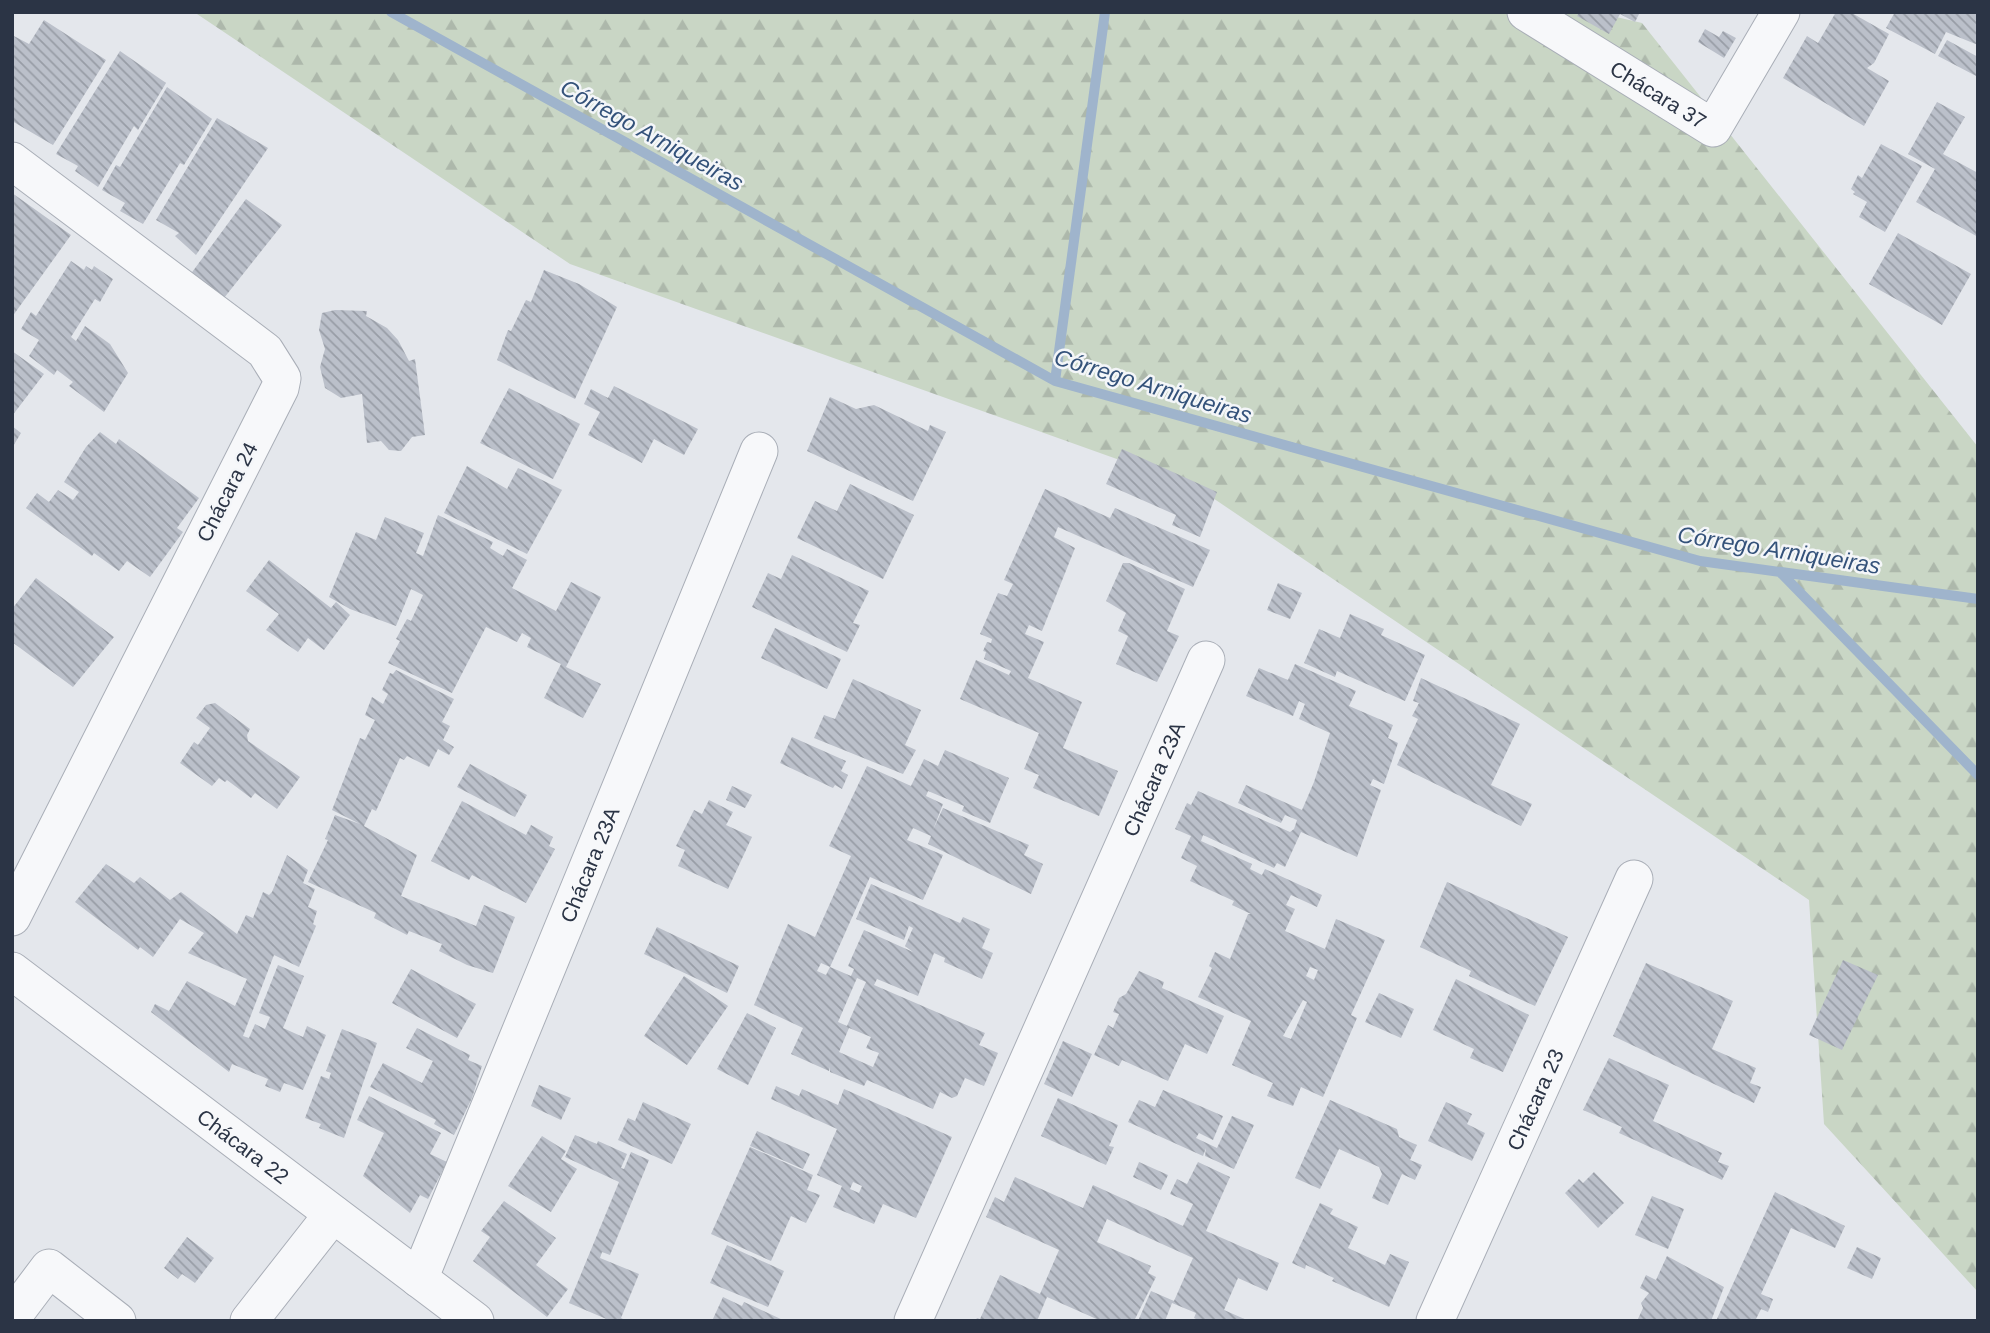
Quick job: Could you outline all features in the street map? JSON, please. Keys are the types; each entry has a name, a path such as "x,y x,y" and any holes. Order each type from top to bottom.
{"street":[{"name":"Chácara 37","path":"1526,12 1713,128 1781,12"},
{"name":"Chácara 24","path":"12,161 265,351 282,378 280,388 12,917"},
{"name":"Chácara 23A","path":"419,1279 759,452"},
{"name":"Chácara 23A","path":"914,1321 1206,660"},
{"name":"Chácara 23","path":"1435,1321 1634,879"},
{"name":"Chácara 22","path":"12,971 475,1321"},
{"path":"249,1321 333,1214"},
{"path":"12,1317 49,1268 117,1321"}],"green space":[{"path":"194,12 1595,12 1642,23 1978,447 1978,1292 1824,1124 1809,900 1198,488 570,264"}],"building":[{"path":"1579,12 1640,12 1635,22 1620,14 1609,34 1577,16"},
{"path":"1836,12 1850,12 1889,34 1874,63 1867,68 1889,81 1864,126 1783,78 1807,36 1818,43"},
{"path":"1895,12 1978,12 1978,45 1946,32 1935,54 1886,28"},
{"path":"44,20 106,60 53,145 12,121 12,35 29,44"},
{"path":"1705,29 1719,37 1723,31 1736,38 1724,58 1698,42"},
{"path":"1947,40 1978,57 1978,77 1938,56"},
{"path":"120,51 166,83 138,130 134,126 98,187 75,171 78,166 56,154"},
{"path":"167,87 212,119 184,165 180,163 143,224 120,211 125,203 102,190 116,165 120,167"},
{"path":"1937,102 1965,117 1943,154 1978,173 1978,237 1916,202 1935,169 1908,154"},
{"path":"217,118 268,148 196,255 175,236 179,233 156,220"},
{"path":"1881,144 1922,166 1885,232 1859,217 1867,202 1853,194 1855,192 1851,189 1858,175 1862,178"},
{"path":"12,193 71,235 12,317"},
{"path":"246,199 282,225 224,298 190,275"},
{"path":"1898,233 1971,274 1942,325 1869,284"},
{"path":"71,261 84,270 86,266 92,270 94,266 113,279 100,302 95,299 71,337 76,341 85,326 110,344 128,373 104,412 69,386 73,382 57,370 54,375 29,356 39,340 21,329 31,312 36,316"},
{"path":"544,270 579,284 617,307 575,399 497,360 508,330 511,331 526,300 531,302"},
{"path":"335,310 367,311 366,316 387,328 398,340 409,361 415,359 425,435 412,437 401,451 389,450 381,441 367,443 362,394 341,398 325,388 320,367 325,349 319,330 322,313"},
{"path":"12,351 44,374 12,416"},
{"path":"614,386 698,429 684,455 654,439 642,463 588,435 600,412 584,404 591,389 608,398"},
{"path":"509,388 580,424 553,479 480,443"},
{"path":"830,397 856,409 874,405 928,431 930,425 946,432 913,501 807,451"},
{"path":"12,426 21,433 12,448"},
{"path":"100,432 116,444 119,439 199,498 177,528 183,532 150,577 127,561 119,571 94,553 92,556 26,508 37,493 49,502 58,490 73,500 79,492 64,482 86,447"},
{"path":"1122,449 1217,492 1200,537 1172,525 1176,515 1106,484"},
{"path":"467,466 507,489 518,468 562,490 527,554 444,513"},
{"path":"850,484 914,515 883,579 797,538 815,501 837,511"},
{"path":"1045,489 1110,518 1115,508 1210,550 1193,587 1058,527 1054,537 1075,548 1042,631 1029,625 1025,634 1044,642 1028,678 1082,702 1063,748 1118,771 1099,816 1033,788 1039,775 1024,769 1039,733 960,699 976,660 1009,675 1011,671 984,659 986,652 983,651 987,642 991,643 992,639 980,634 998,593 1007,596 1013,584 1004,580"},
{"path":"438,515 493,542 490,548 503,556 507,549 527,560 512,588 556,611 571,582 601,597 566,667 601,684 583,718 544,698 561,664 527,647 531,638 522,633 517,642 486,627 452,693 388,663 400,641 396,639 407,619 411,621 423,595 411,589 396,626 350,609 329,597 356,532 376,540 385,517 424,533 416,553 423,556"},
{"path":"792,555 869,591 853,623 860,625 847,652 752,607 768,573 781,579"},
{"path":"269,560 331,608 336,602 350,615 324,650 308,638 298,652 266,630 279,614 246,591"},
{"path":"1123,563 1129,563 1185,589 1167,631 1179,636 1157,682 1116,664 1128,636 1118,631 1126,613 1106,601"},
{"path":"36,578 114,637 73,687 12,642 12,609"},
{"path":"1278,583 1302,593 1290,619 1267,610"},
{"path":"1350,614 1384,629 1381,635 1425,655 1405,701 1337,671 1335,677 1304,663 1319,629 1340,638"},
{"path":"775,628 841,659 827,689 761,658"},
{"path":"1295,664 1356,691 1349,706 1393,725 1388,738 1398,743 1384,784 1373,779 1370,785 1381,790 1357,857 1301,832 1285,867 1277,863 1274,868 1203,835 1201,841 1252,864 1250,869 1262,875 1265,869 1322,895 1317,907 1291,895 1286,905 1295,909 1285,931 1325,949 1336,919 1385,940 1351,1015 1357,1018 1323,1097 1301,1087 1293,1106 1267,1096 1273,1083 1232,1065 1251,1021 1198,997 1212,968 1209,966 1215,952 1230,959 1248,914 1251,914 1232,905 1234,901 1190,881 1197,866 1181,858 1191,836 1175,829 1187,803 1191,805 1198,791 1290,832 1294,829 1297,820 1285,815 1281,823 1238,803 1246,785 1302,810 1314,782 1330,733 1299,719 1305,704 1299,701 1293,716 1246,696 1259,668 1288,680","holes":["1310,967 1318,970 1314,980 1306,976","1303,1000 1307,1002 1291,1039 1283,1036"]},
{"path":"396,670 454,699 442,722 450,726 443,740 454,747 449,755 438,749 429,767 407,756 404,760 400,758 376,811 372,809 364,826 417,855 401,896 476,926 484,905 515,917 493,973 467,965 439,951 442,944 409,931 407,935 374,918 376,913 308,882 328,840 325,839 335,815 360,824 332,810 360,738 365,740 375,720 365,715 372,697 383,704 388,694 382,690 390,673 393,674"},
{"path":"1421,678 1520,724 1491,785 1532,804 1521,826 1397,765 1418,719 1412,716 1419,703 1413,701"},
{"path":"853,679 921,710 905,745 916,750 903,774 814,738 824,715 835,719"},
{"path":"215,703 250,729 248,741 300,777 277,809 255,793 251,798 227,780 225,782 219,778 212,786 180,763 194,742 198,745 210,728 196,718 206,705"},
{"path":"792,737 846,761 841,771 848,775 842,789 835,785 833,788 780,763"},
{"path":"945,750 1009,778 990,823 962,811 964,806 928,791 926,796 943,804 933,830 943,808 1029,845 1024,855 1043,864 1031,894 928,844 931,836 913,828 907,840 943,855 923,900 870,877 830,967 851,976 854,969 848,966 864,930 913,952 905,946 913,928 909,926 904,940 856,919 871,884 960,923 963,917 990,929 982,948 993,953 982,979 944,962 945,958 934,953 918,996 877,979 874,985 985,1033 979,1045 998,1053 984,1086 965,1078 957,1096 952,1098 940,1092 933,1109 867,1080 864,1086 830,1072 830,1067 829,1071 791,1054 803,1028 754,1005 788,924 815,937 851,856 829,846 867,766 911,786 924,759 938,766","holes":["821,963 830,967 826,975 817,971","857,978 866,982 847,1026 838,1022","849,1028 871,1037 866,1048 879,1053 873,1067 839,1052"]},
{"path":"470,764 527,795 515,817 457,787"},
{"path":"732,786 752,795 745,808 726,800"},
{"path":"709,800 733,812 726,825 752,837 728,889 678,866 685,850 676,846 694,810 702,814"},
{"path":"462,801 526,835 531,825 553,837 549,846 555,849 526,903 472,875 469,880 431,861"},
{"path":"287,855 308,870 303,883 315,889 308,907 317,911 313,924 316,926 299,967 274,955 243,1036 249,1038 255,1024 265,1029 270,1017 259,1013 278,965 304,976 283,1028 303,1037 307,1026 326,1035 303,1090 284,1083 280,1092 265,1086 268,1079 232,1064 229,1072 151,1012 155,1004 169,1011 187,981 235,1006 247,979 188,953 204,933 180,919 153,957 140,947 138,950 75,902 106,864 134,883 140,877 170,900 181,892 237,934 246,915 253,918 263,892 269,895 272,892"},
{"path":"1447,882 1568,937 1535,1006 1469,976 1471,971 1420,947"},
{"path":"657,927 739,966 727,993 644,954"},
{"path":"1843,960 1878,975 1842,1050 1809,1035"},
{"path":"1646,963 1733,1001 1712,1049 1756,1068 1750,1083 1761,1087 1754,1103 1613,1036"},
{"path":"411,969 476,1004 457,1038 392,1003"},
{"path":"1139,971 1164,982 1162,988 1224,1016 1207,1054 1185,1044 1168,1081 1122,1060 1119,1066 1094,1055 1108,1025 1113,1028 1119,1014 1113,1012 1119,998 1126,994"},
{"path":"684,976 728,1006 687,1065 644,1036"},
{"path":"1456,979 1529,1015 1503,1072 1470,1058 1474,1049 1433,1030"},
{"path":"1379,993 1414,1009 1401,1038 1365,1022"},
{"path":"747,1013 776,1028 748,1085 717,1069"},
{"path":"417,1028 470,1055 468,1060 482,1066 472,1098 454,1135 434,1124 436,1120 370,1087 383,1063 422,1083 433,1061 406,1048"},
{"path":"342,1029 377,1043 344,1138 319,1128 321,1124 305,1118 321,1076 329,1079 331,1073 326,1071"},
{"path":"1063,1041 1092,1054 1072,1097 1044,1084"},
{"path":"1609,1058 1669,1085 1653,1121 1722,1153 1718,1162 1729,1166 1722,1180 1619,1133 1622,1127 1583,1110"},
{"path":"539,1085 571,1098 561,1120 531,1106"},
{"path":"776,1086 799,1096 802,1089 838,1105 844,1089 952,1137 916,1218 883,1204 874,1224 833,1207 842,1186 817,1175 837,1129 771,1099","holes":["853,1182 862,1186 859,1193 850,1189"]},
{"path":"1163,1090 1223,1116 1213,1140 1199,1133 1196,1138 1217,1148 1232,1116 1254,1125 1234,1169 1205,1156 1206,1148 1203,1156 1128,1122 1139,1100 1155,1107"},
{"path":"369,1096 441,1133 430,1154 447,1162 428,1199 420,1195 410,1213 363,1176 384,1133 357,1120"},
{"path":"1058,1098 1118,1125 1109,1146 1114,1147 1106,1165 1041,1136"},
{"path":"1330,1100 1397,1129 1399,1137 1417,1145 1410,1160 1422,1165 1415,1180 1402,1174 1388,1205 1372,1198 1382,1174 1379,1167 1339,1149 1320,1189 1295,1178"},
{"path":"643,1102 691,1124 672,1164 618,1140 628,1118 635,1121"},
{"path":"1446,1102 1472,1114 1467,1124 1485,1133 1472,1161 1428,1141"},
{"path":"757,1131 810,1154 803,1169 750,1146"},
{"path":"575,1135 597,1144 598,1141 627,1154 621,1168 624,1169 631,1152 649,1160 610,1255 602,1252 600,1258 639,1274 621,1318 627,1321 611,1321 569,1303 619,1182 565,1157"},
{"path":"542,1136 566,1151 561,1159 577,1169 551,1212 508,1186"},
{"path":"750,1147 813,1175 807,1190 820,1195 806,1223 791,1216 771,1261 711,1234"},
{"path":"1139,1162 1168,1175 1161,1190 1133,1177"},
{"path":"1198,1162 1230,1177 1206,1231 1279,1263 1267,1291 1238,1278 1224,1310 1249,1321 1200,1321 1194,1318 1196,1313 1172,1303 1165,1321 1138,1321 1151,1291 1174,1301 1193,1258 1107,1219 1097,1242 1151,1266 1148,1273 1156,1277 1134,1321 1101,1321 1047,1297 1037,1321 975,1321 980,1319 1000,1275 1040,1294 1059,1250 986,1217 995,1197 1004,1202 1015,1177 1083,1208 1093,1185 1183,1226 1193,1204 1170,1194 1177,1179 1187,1184"},
{"path":"1594,1172 1624,1203 1598,1228 1565,1193 1579,1179 1583,1183"},
{"path":"1775,1192 1845,1226 1835,1248 1791,1228 1761,1294 1773,1299 1768,1312 1761,1309 1755,1321 1716,1321"},
{"path":"1652,1196 1684,1209 1668,1249 1635,1235"},
{"path":"504,1201 556,1238 536,1265 568,1289 547,1317 473,1261 490,1237 481,1231"},
{"path":"1320,1203 1333,1209 1330,1214 1358,1227 1348,1248 1385,1265 1390,1254 1409,1262 1389,1307 1332,1281 1334,1278 1306,1265 1305,1269 1292,1263"},
{"path":"187,1237 214,1258 195,1283 182,1274 178,1279 164,1268"},
{"path":"727,1245 784,1271 768,1307 710,1283"},
{"path":"1857,1247 1881,1258 1872,1279 1847,1268"},
{"path":"1667,1256 1724,1287 1711,1321 1637,1321 1643,1308 1641,1303 1649,1293 1640,1288 1646,1275 1656,1280"},
{"path":"723,1297 742,1306 744,1302 785,1321 712,1321"}],"waterway":[{"name":"Córrego Arniqueiras","path":"391,12 1055,381 1700,561 1978,599"},
{"path":"1055,381 1105,12"},
{"path":"1780,572 1978,775"}]}
